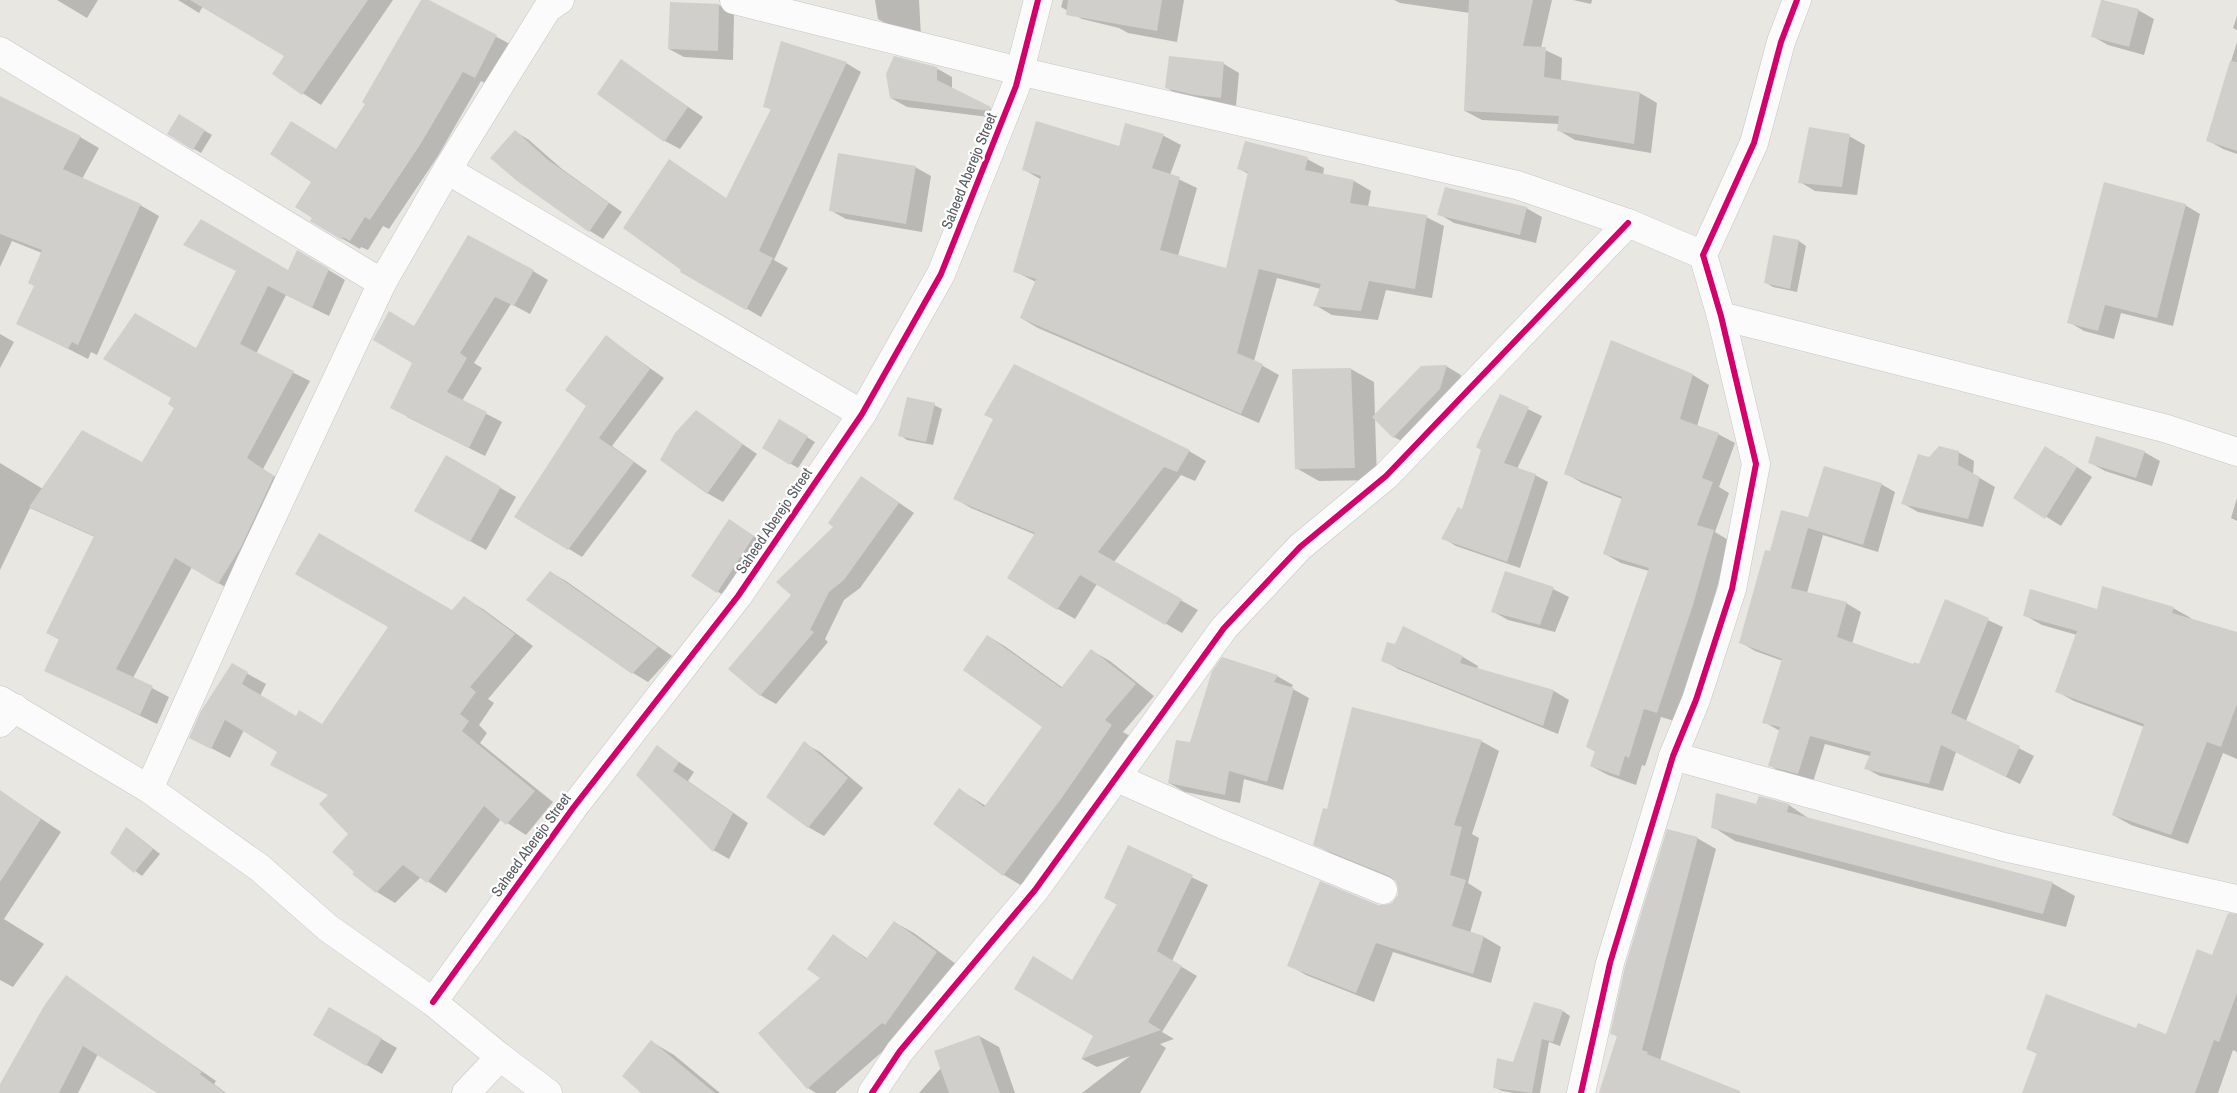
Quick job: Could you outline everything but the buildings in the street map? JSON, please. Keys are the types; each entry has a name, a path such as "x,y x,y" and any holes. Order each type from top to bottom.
{"street":[{"path":"149,790 250,564 382,283 447,170 547,9 560,0"},
{"path":"734,0 1019,71 1517,186 1628,223 1703,255"},
{"name":"Saheed Aberejo Street","path":"433,1002 573,808 738,596 862,414 940,274 1016,86 1038,0"},
{"path":"1581,1093 1610,962 1673,756 1696,700 1732,589 1756,464 1703,255 1754,143 1781,42 1797,0"},
{"path":"0,51 382,283"},
{"path":"447,170 862,414"},
{"path":"872,1093 900,1051 1035,890 1224,628 1300,548 1386,476 1628,223"},
{"path":"1720,316 2164,428 2237,452"},
{"path":"5,710 149,790 260,868 328,928 433,1002 500,1058 548,1093"},
{"path":"1673,756 2004,848 2237,899"},
{"path":"1117,778 1219,823 1383,890"},
{"path":"466,1093 500,1058"}],"cycle path":[{"path":"433,1002 573,808 738,596 862,414 941,274 1016,86 1038,0"},
{"path":"1581,1093 1610,963 1673,756 1696,700 1732,589 1756,464 1721,316 1703,255 1754,143 1781,42 1797,0"},
{"path":"872,1093 900,1051 1035,890 1224,628 1300,547 1386,476 1628,223"}]}
